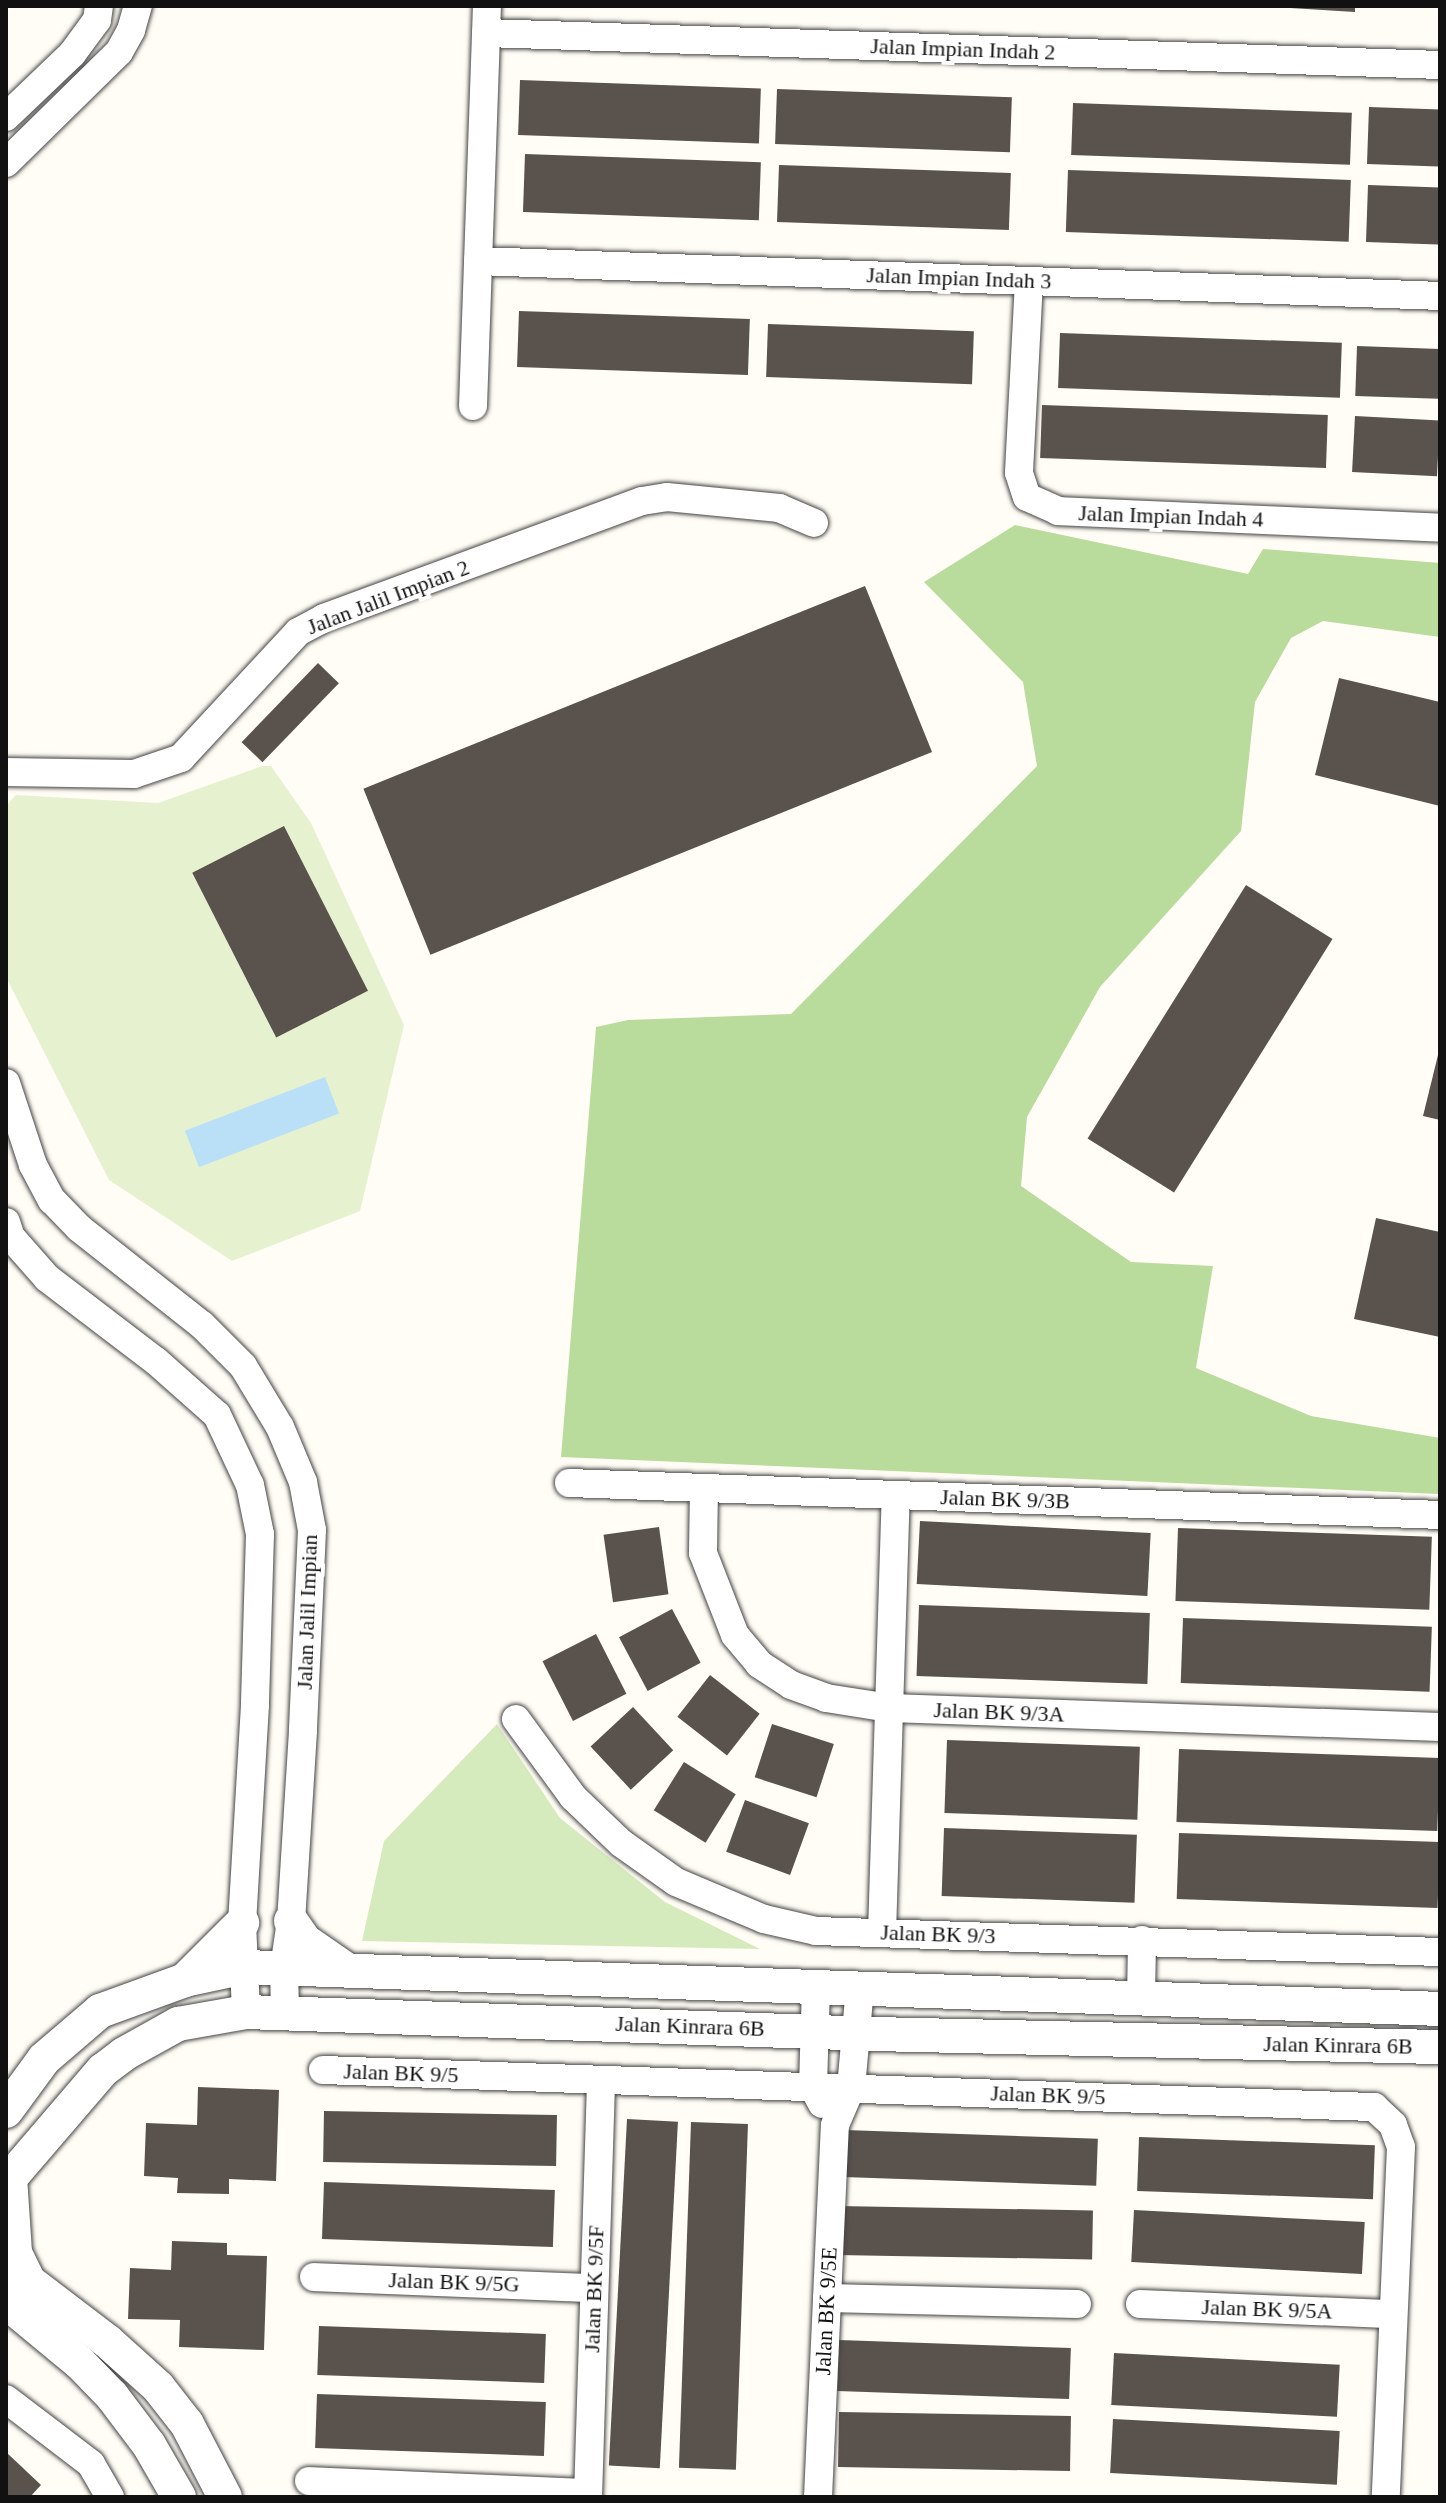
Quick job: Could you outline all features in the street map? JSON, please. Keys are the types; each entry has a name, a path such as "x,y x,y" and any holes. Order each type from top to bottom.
{"street":[{"path":"6,117 72,54 97,20 99,6"},
{"path":"6,163 119,52 131,30 138,6"},
{"path":"473,406 487,19"},
{"name":"Jalan Impian Indah 2","path":"487,19 1440,65"},
{"name":"Jalan Impian Indah 3","path":"478,261 1440,296"},
{"name":"Jalan Impian Indah 4","path":"1029,281 1019,473 1027,497 1058,511 1440,528"},
{"name":"Jalan Jalil Impian 2","path":"6,772 134,774 181,758 298,632 324,618 642,501 667,497 779,508 814,523"},
{"name":"Jalan Jalil Impian","path":"6,1083 33,1165 52,1200 79,1228 202,1325 243,1366 280,1427 303,1482 312,1530 291,1921 284,1968 285,2013"},
{"path":"6,1222 11,1237 47,1278 179,1379 217,1415 250,1485 260,1534 255,1705 242,1923 246,2012"},
{"name":"Jalan BK 9/3B","path":"569,1483 1440,1515"},
{"name":"Jalan BK 9/3A","path":"704,1488 703,1553 735,1635 759,1664 791,1685 855,1705 890,1708 1440,1727"},
{"path":"882,1933 896,1495"},
{"name":"Jalan BK 9/3","path":"516,1719 573,1797 621,1843 676,1882 764,1919 816,1931 1440,1952"},
{"path":"291,1921 305,1941 347,1971"},
{"path":"185,1980 242,1923"},
{"path":"1141,1999 1142,1940"},
{"name":"Jalan Kinrara 6B","path":"6,2111 44,2059 100,2011 185,1980 245,1967 1440,2009"},
{"path":"816,1986 813,2087 835,2125"},
{"name":"Jalan BK 9/5E","path":"818,2497 835,2125 851,2088 860,1987"},
{"name":"Jalan Kinrara 6B","path":"8,2180 103,2070 124,2054 178,2024 246,2012 856,2033 1440,2047"},
{"path":"1390,2046 1440,2061"},
{"name":"Jalan BK 9/5","path":"323,2070 1374,2107 1393,2125 1401,2147 1386,2497"},
{"name":"Jalan BK 9/5F","path":"588,2495 601,2080"},
{"path":"8,2180 14,2244 13,2281 80,2363 112,2396 149,2445 179,2497"},
{"name":"Jalan BK 9/5G","path":"314,2277 593,2288"},
{"path":"13,2281 158,2387 187,2424 225,2497"},
{"path":"827,2298 1077,2304"},
{"name":"Jalan BK 9/5A","path":"1140,2304 1393,2314"},
{"path":"6,2399 91,2464 110,2497"},
{"path":"309,2481 588,2495"}],"green space":[{"path":"1015,525 1248,574 1263,549 1440,563 1440,637 1323,621 1291,638 1255,702 1241,831 1100,987 1027,1117 1021,1186 1131,1262 1213,1266 1196,1368 1311,1416 1440,1438 1440,1494 561,1457 596,1027 628,1020 791,1014 1037,766 1023,682 924,582"},
{"path":"262,766 271,766 311,823 404,1025 360,1211 232,1261 109,1180 6,977 6,806 16,795 158,803"},
{"path":"497,1724 560,1818 665,1902 760,1949 362,1941 384,1841"}],"water":[{"path":"325,1077 339,1113 199,1167 185,1131"}],"building":[{"path":"1258,6 1355,6 1355,12"},
{"path":"520,80 761,88 759,143 518,135"},
{"path":"777,89 1012,97 1010,152 775,144"},
{"path":"1073,103 1352,113 1350,165 1071,155"},
{"path":"1369,107 1440,109 1438,166 1367,164"},
{"path":"525,154 761,162 759,220 523,212"},
{"path":"779,165 1011,173 1009,230 777,222"},
{"path":"1068,170 1351,180 1349,242 1066,232"},
{"path":"1368,185 1440,188 1438,244 1366,242"},
{"path":"519,311 750,319 748,375 517,367"},
{"path":"768,324 974,331 972,384 766,377"},
{"path":"1060,333 1342,343 1340,398 1058,388"},
{"path":"1357,346 1440,349 1438,399 1355,396"},
{"path":"1042,405 1328,415 1326,468 1040,458"},
{"path":"1355,416 1440,420 1437,476 1352,472"},
{"path":"865,586 932,752 430,955 363,789"},
{"path":"318,663 339,683 262,762 242,742"},
{"path":"1339,678 1440,702 1440,806 1315,775"},
{"path":"284,826 368,991 276,1038 192,873"},
{"path":"1246,885 1333,939 1174,1193 1088,1139"},
{"path":"1440,1051 1440,1120 1423,1116"},
{"path":"1376,1218 1440,1232 1440,1337 1354,1319"},
{"path":"920,1521 1151,1533 1147,1596 917,1584"},
{"path":"659,1527 668,1594 613,1602 604,1535"},
{"path":"1178,1528 1432,1537 1429,1610 1175,1601"},
{"path":"919,1605 1150,1613 1147,1684 917,1676"},
{"path":"672,1609 701,1663 648,1691 619,1637"},
{"path":"1183,1618 1432,1627 1430,1692 1181,1683"},
{"path":"596,1634 626,1694 573,1721 543,1661"},
{"path":"710,1675 760,1714 727,1756 677,1717"},
{"path":"633,1707 673,1750 631,1790 591,1747"},
{"path":"772,1724 834,1744 817,1797 755,1777"},
{"path":"947,1740 1140,1747 1137,1820 944,1813"},
{"path":"1179,1749 1440,1758 1437,1831 1176,1822"},
{"path":"684,1762 736,1794 706,1843 654,1810"},
{"path":"745,1800 809,1823 790,1875 726,1852"},
{"path":"944,1828 1137,1835 1135,1903 942,1896"},
{"path":"1179,1833 1440,1842 1438,1908 1177,1899"},
{"path":"198,2087 279,2090 276,2181 229,2179 229,2194 177,2193 178,2178 144,2176 146,2123 197,2125"},
{"path":"324,2111 557,2115 556,2166 323,2162"},
{"path":"627,2119 678,2122 660,2468 609,2466"},
{"path":"691,2122 748,2124 736,2470 679,2468"},
{"path":"845,2130 1098,2139 1096,2186 843,2177"},
{"path":"1139,2137 1375,2145 1373,2199 1137,2191"},
{"path":"324,2182 555,2190 553,2247 322,2239"},
{"path":"838,2206 1093,2210 1092,2259 837,2255"},
{"path":"1134,2210 1365,2222 1362,2274 1131,2262"},
{"path":"172,2241 227,2243 227,2255 267,2256 264,2350 179,2347 180,2320 128,2319 130,2268 171,2270"},
{"path":"319,2326 546,2334 544,2383 317,2375"},
{"path":"839,2340 1071,2348 1069,2399 837,2391"},
{"path":"1114,2353 1340,2365 1337,2417 1111,2405"},
{"path":"317,2394 546,2402 544,2456 315,2448"},
{"path":"839,2412 1071,2416 1070,2471 838,2467"},
{"path":"1113,2419 1340,2431 1337,2485 1110,2473"},
{"path":"6,2452 41,2485 30,2497 6,2497"}]}
